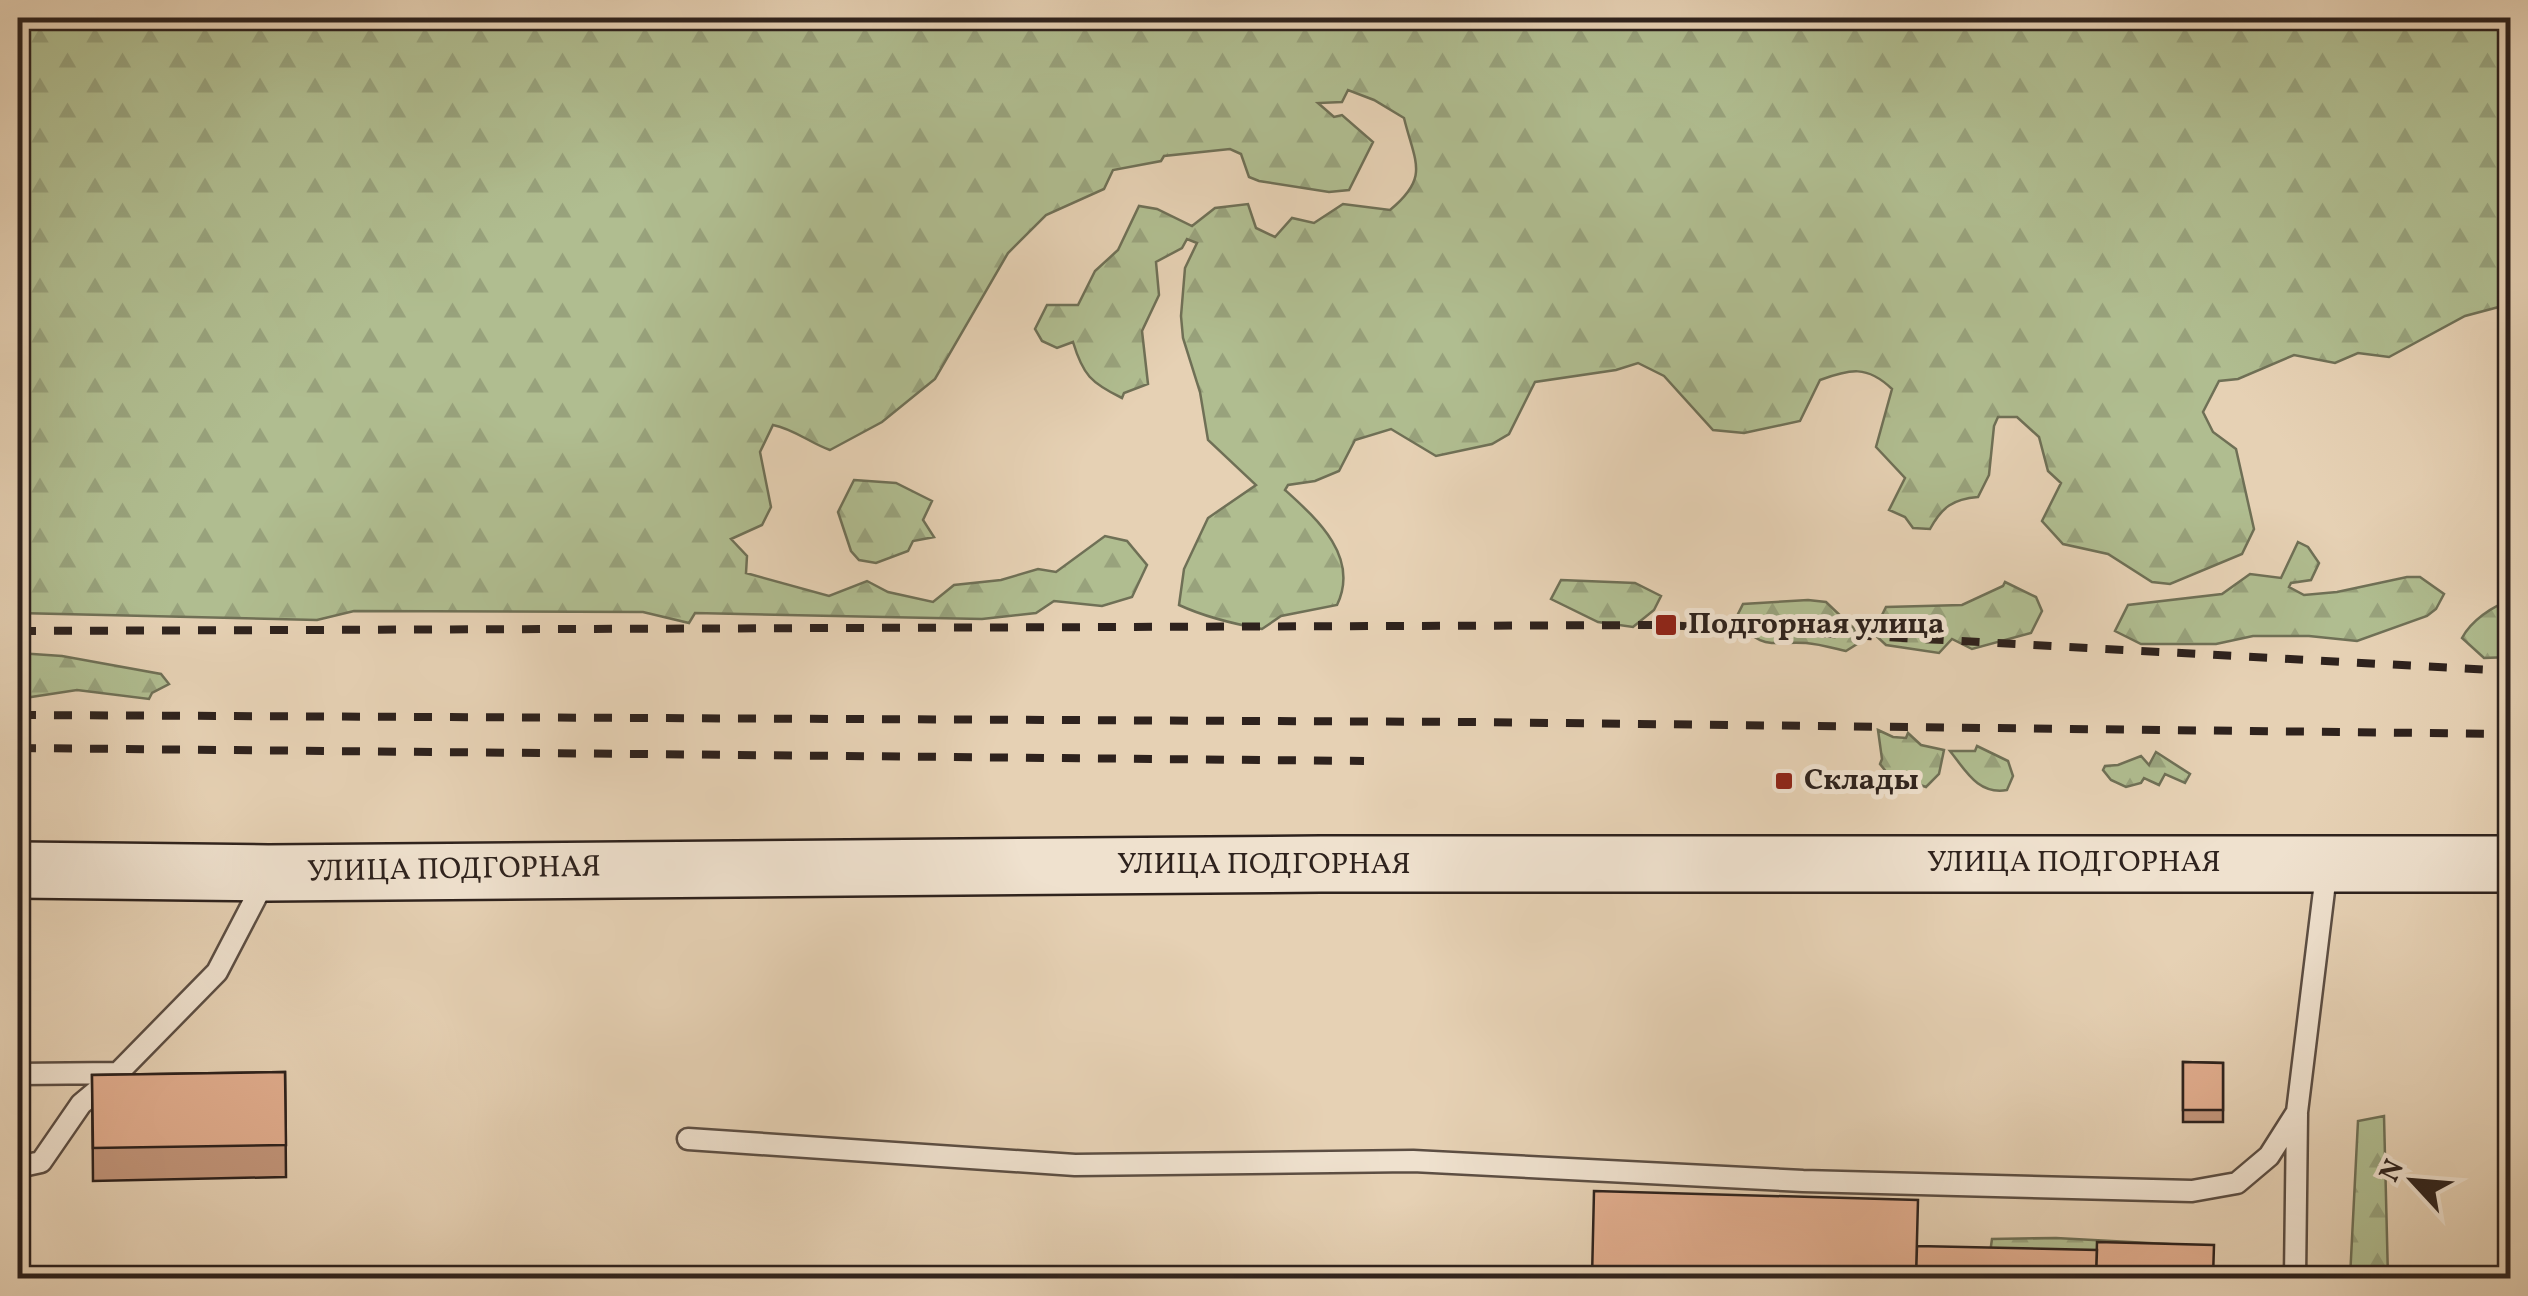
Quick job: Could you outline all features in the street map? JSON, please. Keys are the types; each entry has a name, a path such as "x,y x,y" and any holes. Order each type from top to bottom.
{"main road":[{"name":"УЛИЦА ПОДГОРНАЯ","path":"18,870 268,873 1341,864 2510,864"}],"lane":[{"path":"2295,1278 2297,1112 2327,864"},
{"path":"18,1166 41,1162 81,1104 118,1073 217,972 268,873"},
{"path":"18,1074 118,1073"},
{"path":"688,1139 1074,1165 1413,1162 1803,1181 2192,1191 2237,1183 2269,1156 2297,1112"}],"green space":[{"path":"18,18 2510,18 2510,304 2465,316 2389,357 2358,353 2335,363 2294,355 2238,379 2219,381 2203,412 2213,432 2236,449 2254,529 2242,554 2170,584 2152,582 2108,554 2063,544 2042,521 2061,483 2048,471 2039,437 2017,417 1998,417 1989,475 1978,497 1949,506 1930,529 1913,528 1905,517 1889,510 1905,478 1876,447 1892,389 1883,381 1858,371 1820,380 1800,421 1744,433 1713,430 1664,376 1638,363 1535,382 1509,434 1492,444 1436,456 1391,429 1355,440 1339,471 1315,481 1288,485 1285,490 1332,540 1343,571 1343,587 1337,605 1281,616 1262,629 1220,620 1179,605 1184,569 1208,518 1256,485 1208,440 1200,392 1183,338 1185,268 1197,243 1187,239 1182,248 1156,262 1159,295 1142,331 1148,384 1124,393 1122,398 1090,377 1073,342 1057,348 1042,341 1035,329 1047,305 1078,305 1095,271 1118,250 1139,206 1157,209 1192,226 1215,208 1248,204 1256,228 1275,237 1292,218 1314,223 1343,204 1390,210 1411,188 1415,178 1415,158 1404,118 1348,90 1342,102 1318,103 1334,117 1342,115 1373,142 1349,190 1329,192 1259,181 1249,177 1241,154 1230,149 1164,156 1161,161 1113,170 1104,189 1046,215 1008,253 935,379 882,422 830,450 773,425 760,452 771,507 762,525 731,539 747,556 746,573 829,596 867,581 888,592 933,602 954,585 1001,580 1038,569 1056,572 1105,536 1127,541 1147,565 1132,597 1102,606 1054,601 1036,613 982,619 695,613 689,623 643,612 354,611 317,620 18,613"},
{"path":"854,480 896,483 932,501 923,520 934,537 913,541 908,551 876,563 859,560 851,551 838,512"},
{"path":"2298,542 2308,547 2319,563 2311,580 2291,583 2289,587 2304,595 2407,577 2420,577 2444,594 2427,616 2357,641 2253,636 2216,644 2141,644 2115,631 2128,605 2222,594 2250,574 2281,578"},
{"path":"1561,580 1635,583 1661,596 1654,610 1633,627 1598,622 1551,599"},
{"path":"2005,582 2036,597 2042,611 2031,633 1972,649 1952,639 1939,653 1886,645 1873,633 1886,607 1962,605"},
{"path":"2510,601 2510,657 2484,658 2462,638 2483,615"},
{"path":"1826,602 1865,639 1846,651 1767,642 1752,635 1737,616 1743,604"},
{"path":"18,653 62,656 161,674 169,684 149,699 77,690 18,699"},
{"path":"1878,730 1893,737 1906,738 1908,733 1921,745 1944,750 1939,774 1926,787 1888,774 1880,764"},
{"path":"1977,746 2008,761 2013,776 2007,790 1980,785 1950,751 1975,751"},
{"path":"2156,752 2190,774 2185,783 2165,774 2159,785 2144,778 2141,783 2126,787 2111,780 2103,770 2105,766 2141,756 2149,765"},
{"path":"2384,1116 2388,1278 2350,1278 2358,1121"},
{"path":"1992,1239 2186,1245 1989,1260"}],"building":[{"path":"2183,1062 2223,1063 2223,1110 2183,1110"},
{"path":"18,1063 23,1063 25,1123 18,1123"},
{"path":"285,1072 286,1145 93,1148 92,1075"},
{"path":"1594,1191 1918,1200 1916,1278 1592,1278"},
{"path":"2097,1242 2214,1245 2213,1278 2096,1278"},
{"path":"1917,1246 2097,1250 2096,1278 1916,1278"}],"railway":[{"path":"18,631 1666,625 2510,671"},
{"path":"18,715 1470,722 2510,734"},
{"path":"18,748 1364,761"}],"place":[{"name":"Подгорная улица","path":"1666,625"},
{"name":"Склады","path":"1784,781"}]}
